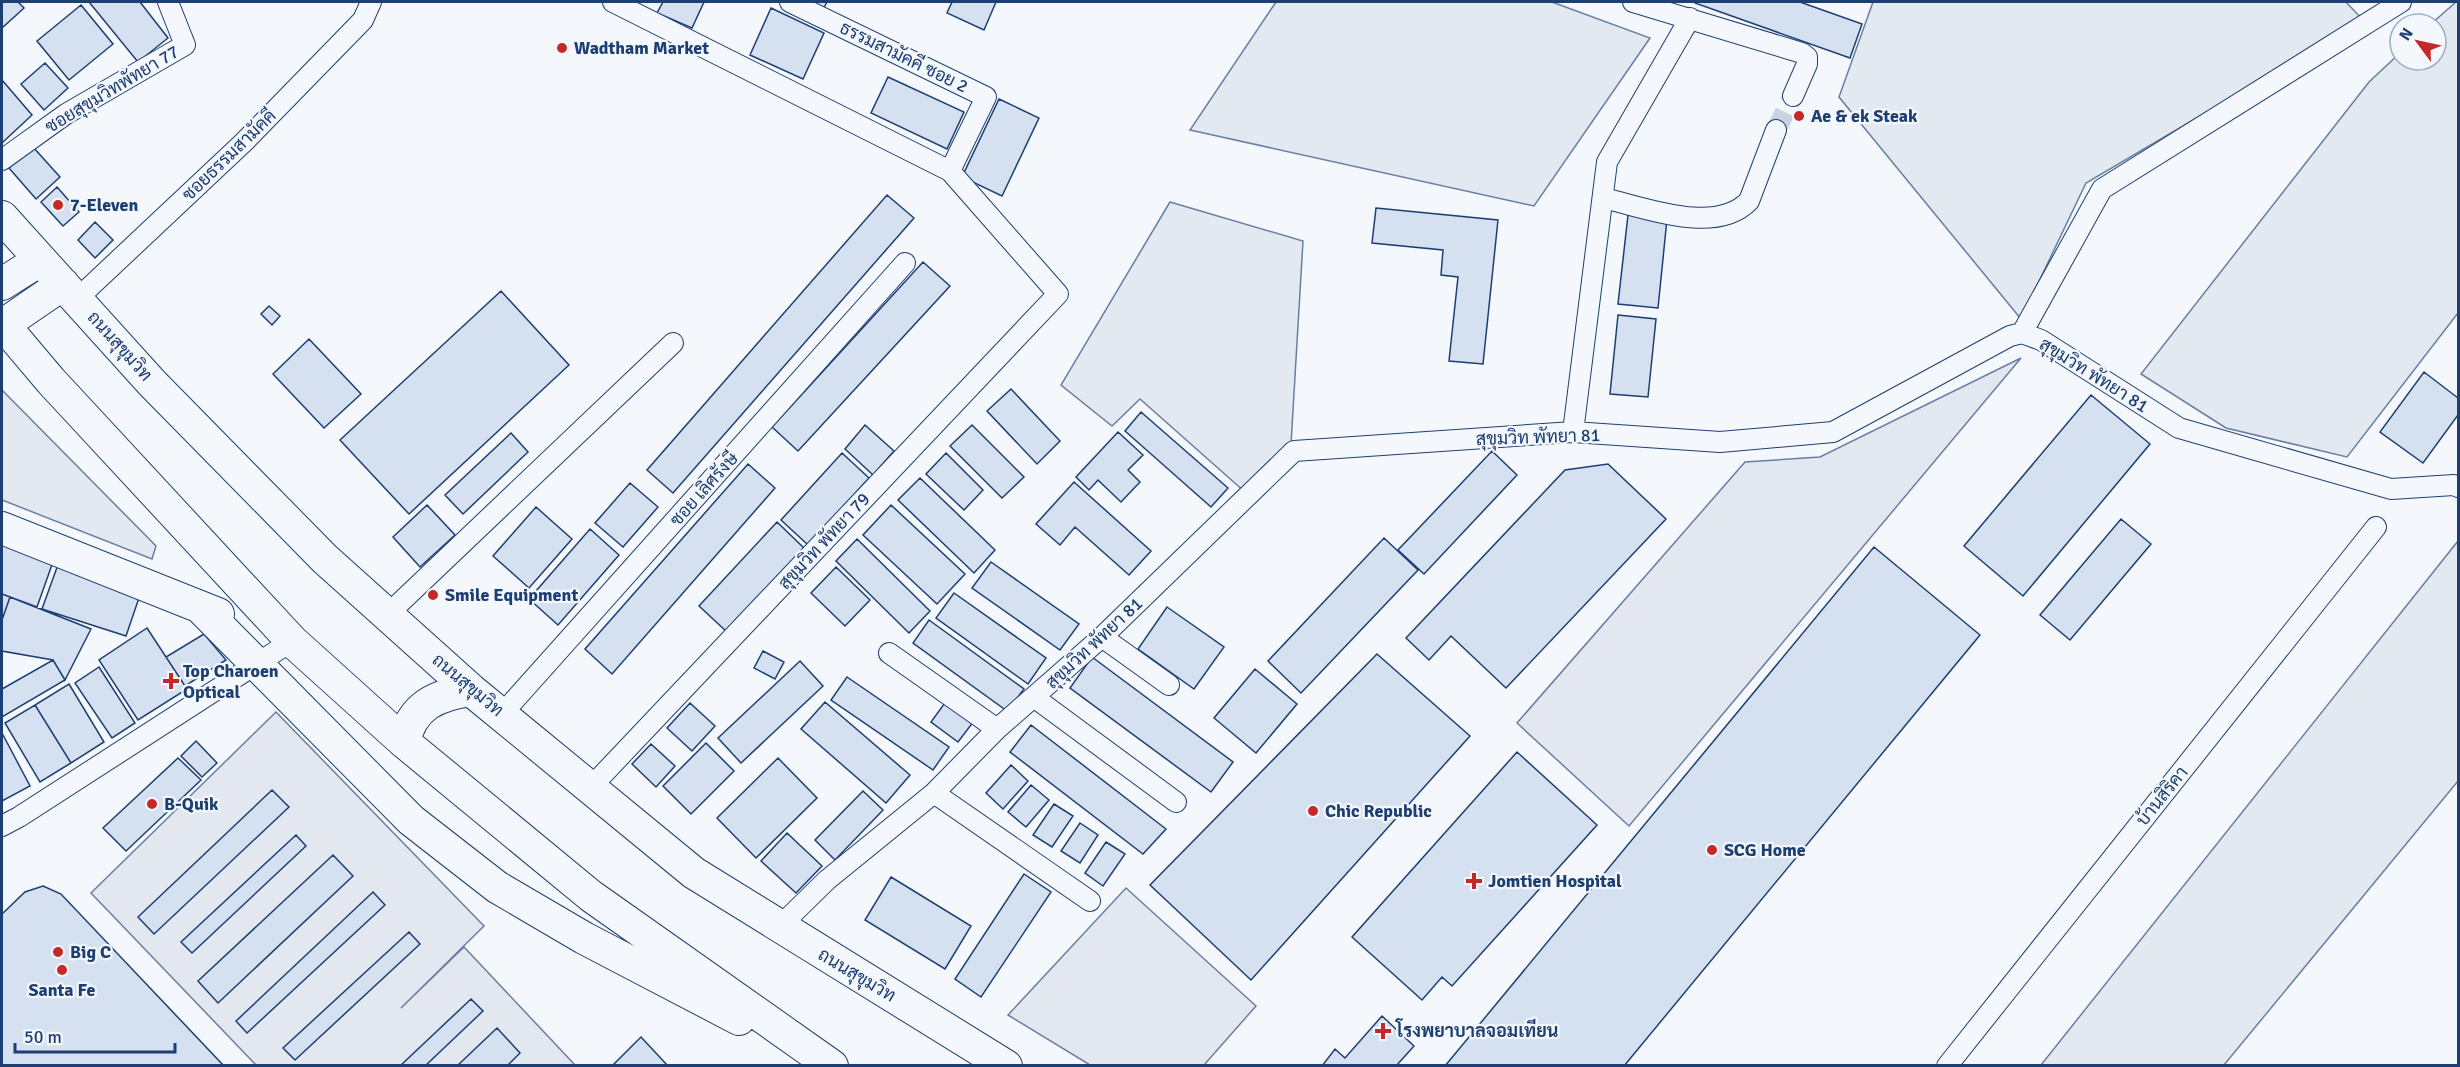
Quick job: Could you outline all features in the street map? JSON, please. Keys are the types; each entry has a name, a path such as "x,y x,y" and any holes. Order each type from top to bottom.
{"highway":[{"name":"ถนนสุขุมวิท","path":"2,217 185,416 326,559 471,690 694,873 1006,1065"},
{"path":"2,284 40,260"},
{"path":"70,291 2,324 51,381 292,641 404,742 591,896 829,1064"},
{"path":"2,528 292,641"},
{"path":"200,607 254,665 411,820 497,887 679,990 829,1064"},
{"path":"404,742 407,728 417,712 431,701 446,694 471,690"}],"street":[{"name":"ซอยสุขุมวิทพัทยา 77","path":"2,160 66,114 185,45 168,2"},
{"name":"ซอยธรรมสามัคคี","path":"70,291 244,142 363,20 371,2"},
{"path":"613,2 950,171"},
{"name":"ธรรมสามัคคี ซอย 2","path":"790,2 986,97 950,171"},
{"path":"1632,2 1802,53 1807,57 1807,64 1793,96"},
{"path":"2022,333 2102,189 2401,2"},
{"path":"1573,432 1607,162 1690,18"},
{"path":"1602,198 1687,217 1705,219 1730,215 1742,209 1749,201 1776,130"},
{"name":"สุขุมวิท พัทยา 79","path":"590,788 1058,294 950,171"},
{"name":"ซอย เลิศรังษี","path":"502,714 905,263"},
{"name":"สุขุมวิท พัทยา 81","path":"779,927 827,880 934,794 997,729 1102,637 1294,451 1573,432 1720,442 1833,432 2010,336 2022,333 2042,340 2179,428 2391,489 2454,485 2458,487"},
{"path":"387,615 673,344"},
{"name":"บ้านสิริคา","path":"1947,1065 2376,527"},
{"path":"1102,637 1169,685"},
{"path":"2,826 20,817 292,641"},
{"path":"889,653 997,729"},
{"path":"1035,698 1176,802"},
{"path":"934,794 1090,901"}],"shaded area":[{"path":"1276,2 1552,2 1650,38 1534,206 1190,130"},
{"path":"1873,2 2346,2 2363,20 2086,183 2021,319 1839,97"},
{"path":"2458,2 2458,313 2347,457 2226,428 2141,374 2369,82 2388,64 2388,72 2448,72 2448,12 2445,12"},
{"path":"1170,202 1303,241 1291,444 1245,492 1140,399 1112,426 1061,385"},
{"path":"2021,358 1629,826 1517,723 1745,462 1820,457"},
{"path":"2,390 156,546 152,559 2,500"},
{"path":"2458,541 2458,781 2224,1065 2041,1065"},
{"path":"276,712 484,926 401,1008 464,947 575,1065 256,1065 91,893"},
{"path":"1126,888 1256,1006 1204,1065 1090,1065 1008,1015"}],"building":[{"path":"2,2 18,2 24,8 2,28"},
{"path":"89,2 140,2 168,38 138,62"},
{"path":"663,2 704,2 692,28 657,13"},
{"path":"809,2 827,2 823,9"},
{"path":"952,2 996,2 984,30 947,13"},
{"path":"1695,2 1800,2 1862,24 1850,58"},
{"path":"81,5 113,44 69,80 37,41"},
{"path":"771,8 824,33 803,79 750,55"},
{"path":"45,63 68,88 44,110 21,84"},
{"path":"888,77 964,112 947,149 871,113"},
{"path":"2,80 32,115 3,142 2,141"},
{"path":"999,99 1039,118 1002,196 962,177"},
{"path":"33,147 60,177 36,199 9,168"},
{"path":"57,187 79,212 63,226 41,202"},
{"path":"887,195 914,218 673,493 647,470"},
{"path":"1376,208 1498,220 1483,364 1449,361 1458,277 1441,275 1443,250 1372,243"},
{"path":"1628,215 1667,219 1658,308 1618,304"},
{"path":"95,222 113,240 95,258 78,240"},
{"path":"923,262 950,286 798,451 772,427"},
{"path":"501,291 569,365 409,514 340,440"},
{"path":"269,306 280,316 272,325 261,314"},
{"path":"1618,315 1656,319 1648,397 1610,394"},
{"path":"309,339 361,394 324,428 273,374"},
{"path":"2424,372 2458,398 2458,415 2423,463 2380,432"},
{"path":"1011,389 1060,441 1037,464 987,411"},
{"path":"2091,395 2150,444 2023,596 1964,546"},
{"path":"1141,412 1228,488 1211,507 1125,431"},
{"path":"865,425 894,451 873,475 845,449"},
{"path":"972,425 1024,477 1002,498 950,446"},
{"path":"1118,432 1143,455 1128,470 1140,482 1121,502 1098,480 1089,490 1076,477"},
{"path":"511,433 528,452 463,514 445,495"},
{"path":"1492,451 1517,475 1424,574 1398,550"},
{"path":"842,453 869,478 808,545 781,520"},
{"path":"946,453 983,490 964,510 926,474"},
{"path":"748,464 775,488 612,674 585,649"},
{"path":"1608,464 1666,519 1506,688 1451,636 1429,660 1406,638 1565,470"},
{"path":"920,478 995,550 974,573 898,500"},
{"path":"1074,482 1151,551 1129,575 1075,527 1060,545 1036,524"},
{"path":"630,483 658,507 623,547 595,523"},
{"path":"427,505 455,535 420,567 393,537"},
{"path":"891,505 965,574 937,604 863,535"},
{"path":"536,507 572,539 529,588 493,556"},
{"path":"2121,519 2151,544 2070,640 2040,615"},
{"path":"777,522 805,549 727,632 699,606"},
{"path":"590,529 619,555 558,625 529,599"},
{"path":"1384,538 1418,570 1301,693 1268,661"},
{"path":"2,539 54,559 37,607 2,594"},
{"path":"857,539 930,611 909,633 836,561"},
{"name":"SCG Home","path":"1874,547 1980,635 1624,1066 1445,1066"},
{"path":"60,559 140,595 126,636 42,609"},
{"path":"991,562 1079,624 1060,650 972,588"},
{"path":"836,567 870,600 845,626 811,593"},
{"path":"954,593 1046,658 1028,684 936,618"},
{"path":"2,594 10,597 2,620"},
{"path":"10,597 91,629 65,680 53,660 2,651 2,620"},
{"path":"1167,607 1224,647 1194,689 1138,649"},
{"path":"929,620 1024,689 1007,711 913,643"},
{"path":"147,628 187,689 138,720 99,660"},
{"path":"204,634 226,660 185,686 166,657"},
{"path":"763,651 784,662 775,679 754,668"},
{"name":"Chic Republic","path":"1377,654 1470,736 1251,980 1150,885"},
{"path":"1092,657 1233,762 1211,792 1070,688"},
{"path":"53,660 65,680 2,717 2,689"},
{"path":"800,661 823,686 741,763 718,738"},
{"path":"99,667 135,723 112,738 75,683"},
{"path":"1255,669 1297,704 1256,753 1214,718"},
{"path":"847,677 949,747 933,770 831,700"},
{"path":"69,684 104,742 71,763 35,705"},
{"path":"947,700 974,721 958,742 931,722"},
{"path":"825,702 910,775 886,803 801,729"},
{"path":"690,703 715,726 692,751 667,728"},
{"path":"35,705 71,763 40,782 5,723"},
{"path":"1031,725 1166,829 1143,854 1010,752"},
{"path":"2,733 30,786 2,801"},
{"path":"196,741 217,763 202,777 181,756"},
{"path":"706,743 734,771 691,814 663,786"},
{"path":"651,744 675,766 656,787 632,764"},
{"name":"Jomtien Hospital","path":"1517,752 1597,825 1452,986 1442,977 1422,1000 1352,937"},
{"name":"B-Quik","path":"178,758 201,780 126,851 103,828"},
{"path":"778,758 817,798 756,858 717,818"},
{"path":"1011,765 1028,781 1003,809 986,793"},
{"path":"1031,785 1049,800 1026,827 1008,812"},
{"path":"272,790 289,807 154,934 138,917"},
{"path":"863,791 883,810 835,860 815,840"},
{"path":"1054,804 1073,816 1052,847 1033,835"},
{"path":"1080,823 1098,835 1080,863 1061,851"},
{"path":"787,833 822,866 796,893 761,861"},
{"path":"296,835 306,846 192,953 181,942"},
{"path":"1106,842 1125,854 1103,886 1085,873"},
{"path":"333,855 353,876 218,1003 198,981"},
{"path":"1024,874 1051,892 981,997 955,979"},
{"path":"891,877 971,926 945,969 865,920"},
{"name":"Big C","path":"43,886 61,894 224,1066 2,1066 2,914 25,892"},
{"path":"373,892 385,905 247,1033 236,1021"},
{"path":"409,932 420,944 295,1060 283,1048"},
{"path":"471,999 483,1011 425,1066 400,1066"},
{"name":"โรงพยาบาลจอมเทียน","path":"1382,1016 1414,1046 1396,1066 1322,1066 1335,1049 1345,1058"},
{"path":"497,1028 520,1053 507,1066 457,1066"},
{"path":"641,1037 668,1066 612,1066"}],"tunnel":[{"path":"1776,130 1793,96"}],"place":[{"name":"Wadtham Market","path":"562,48"},
{"name":"Ae & ek Steak","path":"1799,116"},
{"name":"7-Eleven","path":"58,205"},
{"name":"Smile Equipment","path":"433,595"},
{"name":"Top Charoen Optical","path":"171,681"},
{"name":"B-Quik","path":"152,804"},
{"name":"Chic Republic","path":"1313,811"},
{"name":"SCG Home","path":"1712,850"},
{"name":"Jomtien Hospital","path":"1474,881"},
{"name":"Big C","path":"58,952"},
{"name":"Santa Fe","path":"62,970"},
{"name":"โรงพยาบาลจอมเทียน","path":"1383,1031"}]}
